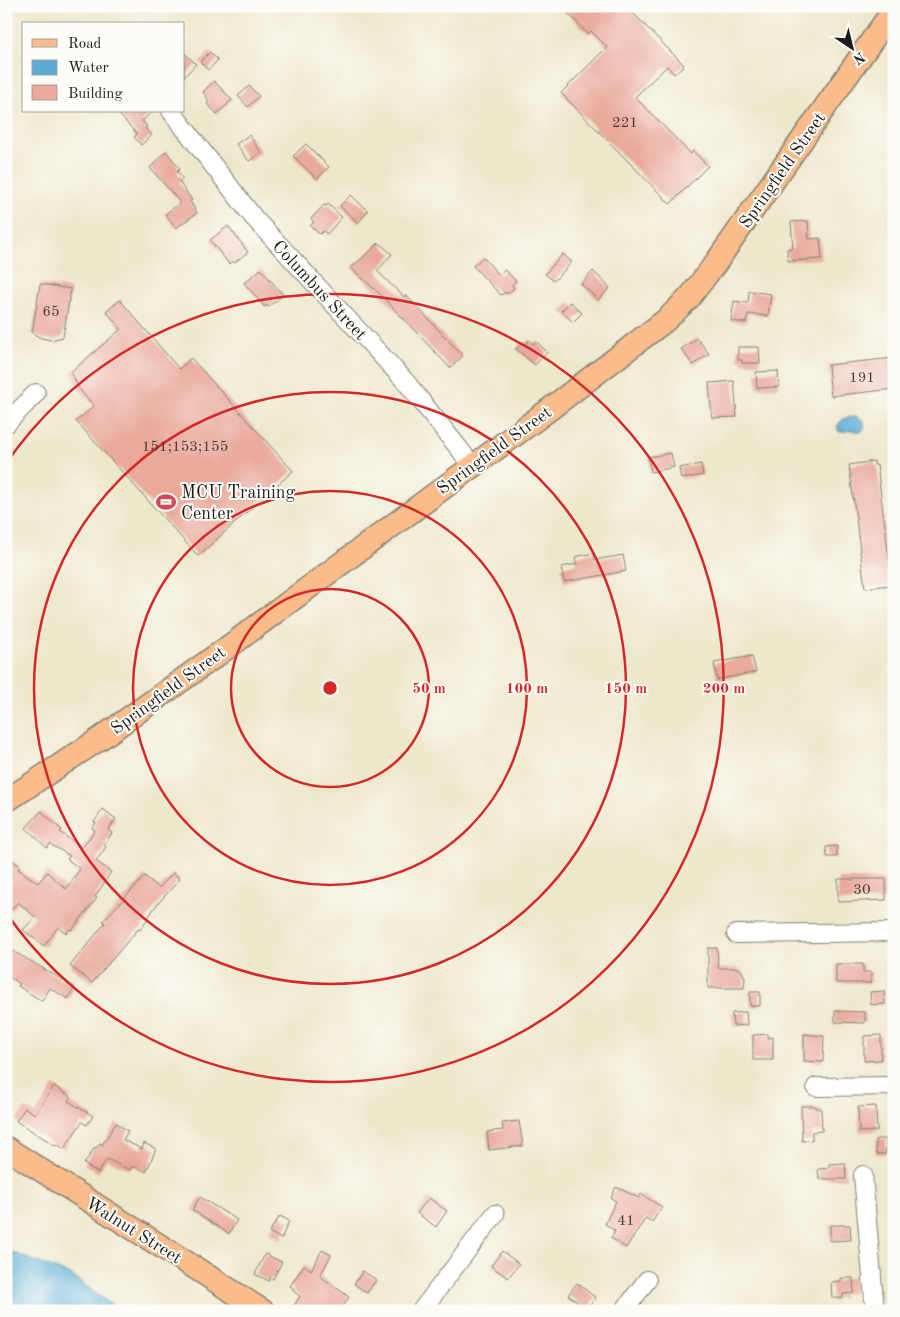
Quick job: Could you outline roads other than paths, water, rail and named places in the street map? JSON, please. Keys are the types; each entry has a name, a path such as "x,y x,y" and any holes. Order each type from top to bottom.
{"main road":[{"name":"Springfield Street","path":"6,801 66,763 232,645 618,358 666,320 689,298 779,174 894,9"},
{"name":"Walnut Street","path":"6,1148 263,1311"}],"street":[{"name":"Columbus Street","path":"172,112 254,218 406,382 473,466"},
{"path":"6,424 36,393"},
{"path":"736,934 894,932"},
{"path":"816,1088 894,1086"},
{"path":"863,1175 874,1311"},
{"path":"421,1311 494,1214"},
{"path":"624,1311 647,1280"}],"water":[{"path":"856,416 864,421 864,428 861,432 852,430 839,432 837,426 843,419"},
{"path":"6,1250 71,1275 120,1311 6,1311"}],"place":[{"name":"MCU Training Center","path":"166,502"}]}
